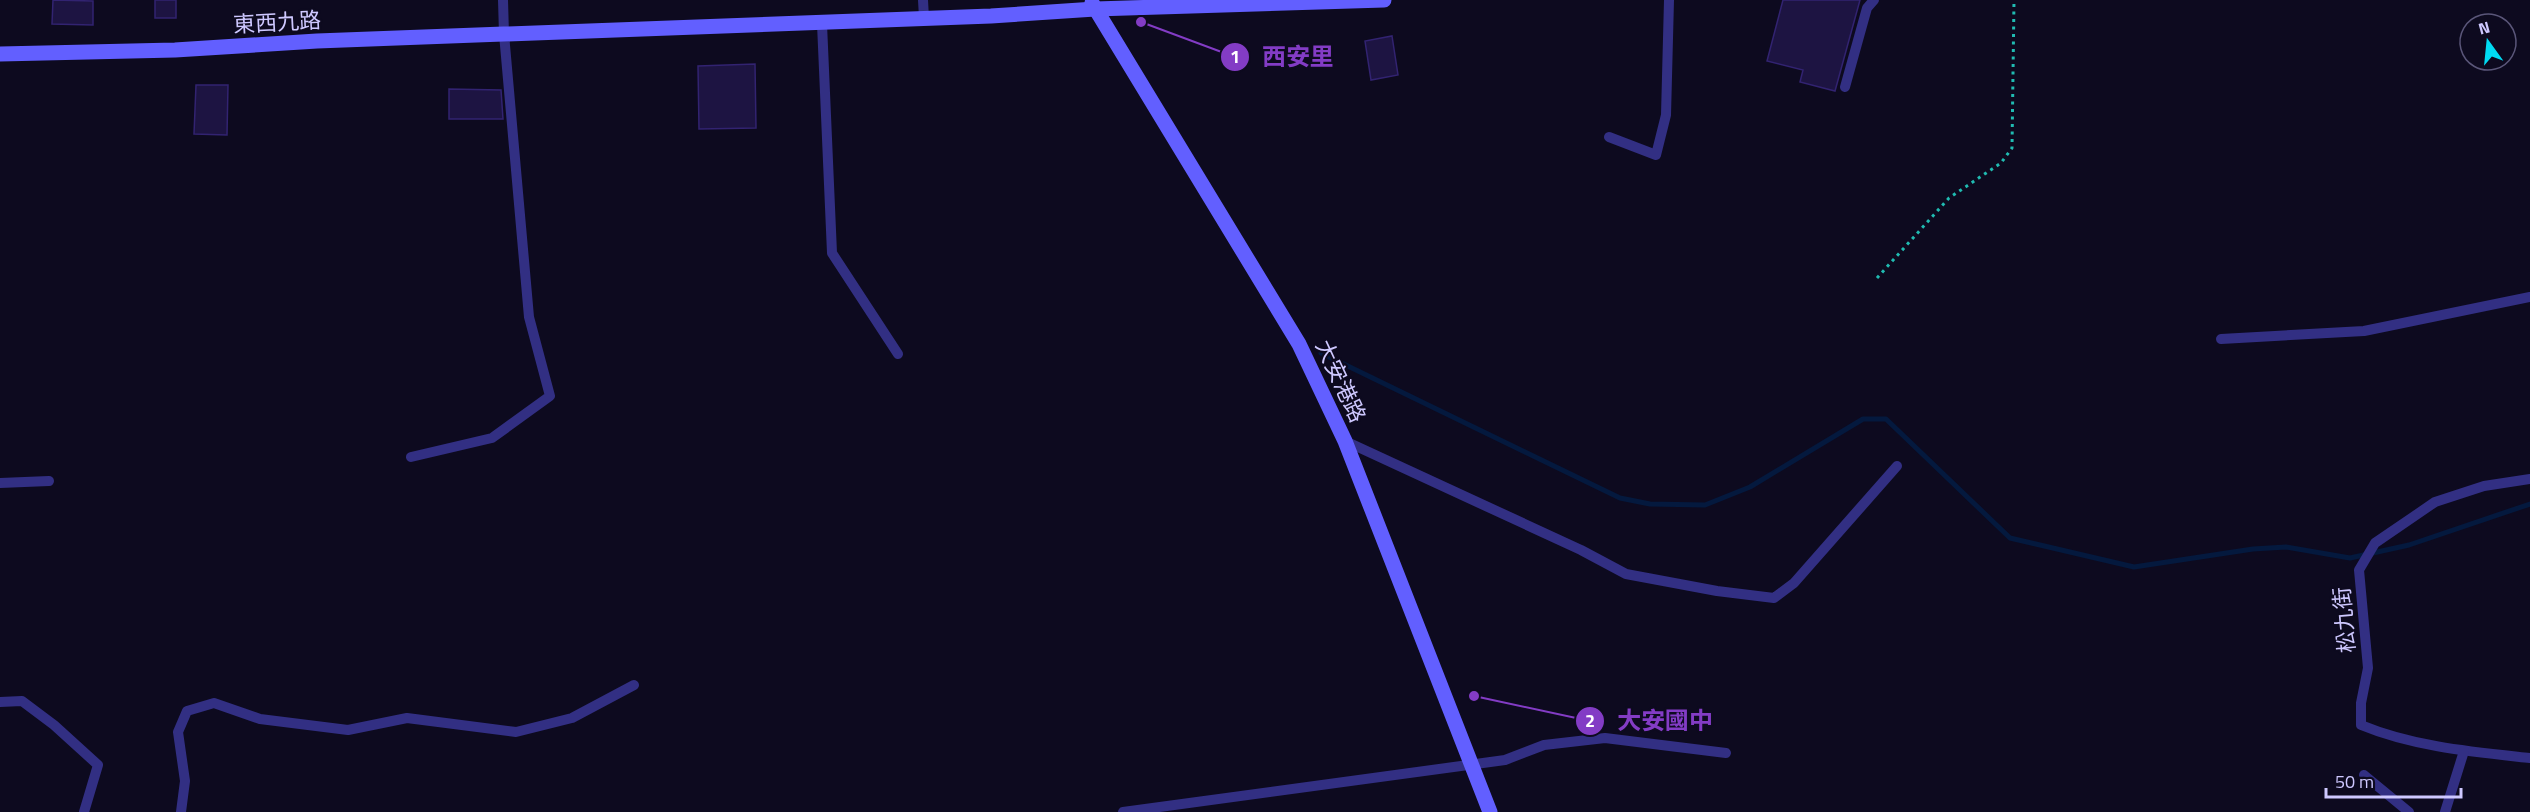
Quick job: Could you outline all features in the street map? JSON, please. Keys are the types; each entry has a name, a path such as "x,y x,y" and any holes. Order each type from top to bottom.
{"street":[{"name":"東西九路","path":"0,54 175,50 317,41 822,24 990,16 1093,4 1384,0"},
{"name":"大安港路","path":"1093,4 1299,344 1345,441 1490,812"}],"lane":[{"path":"411,457 492,438 550,396 529,317 503,0"},
{"path":"923,0 924,18"},
{"path":"1609,137 1656,155 1666,115 1669,0"},
{"path":"1845,87 1867,8 1874,0"},
{"path":"822,24 832,253 898,354"},
{"path":"2221,339 2364,331 2530,297"},
{"path":"1345,441 1570,545 1626,574 1717,591 1774,598 1794,583 1897,466"},
{"name":"松九街","path":"2530,479 2484,486 2435,502 2375,543 2359,570 2368,668 2361,703 2361,725 2383,734 2464,751 2530,758"},
{"path":"0,483 49,481"},
{"path":"181,812 184,781 178,732 187,711 214,703 260,719 348,730 407,718 516,732 572,718 634,685"},
{"path":"0,702 22,701 54,725 98,765 84,812"},
{"path":"1123,812 1505,760 1544,745 1605,738 1726,753"},
{"path":"2445,812 2464,751"},
{"path":"2364,775 2409,812"}],"path":[{"path":"1877,278 1949,198 2001,164 2012,148 2014,0"}],"building":[{"path":"53,0 93,1 93,25 52,24"},
{"path":"155,0 176,0 176,18 155,18"},
{"path":"1783,0 1860,0 1835,91 1800,82 1803,70 1767,61"},
{"path":"1392,36 1398,75 1371,80 1365,41"},
{"path":"755,64 756,128 699,129 698,66"},
{"path":"196,85 228,85 227,135 194,134"},
{"path":"449,89 501,90 503,119 449,119"}],"waterway":[{"path":"1321,353 1620,498 1650,504 1705,505 1750,487 1863,419 1886,419 2010,538 2134,567 2253,549 2286,547 2350,558 2409,545 2530,504"}],"place":[{"name":"西安里","path":"1141,22"},
{"name":"大安國中","path":"1474,696"}]}
